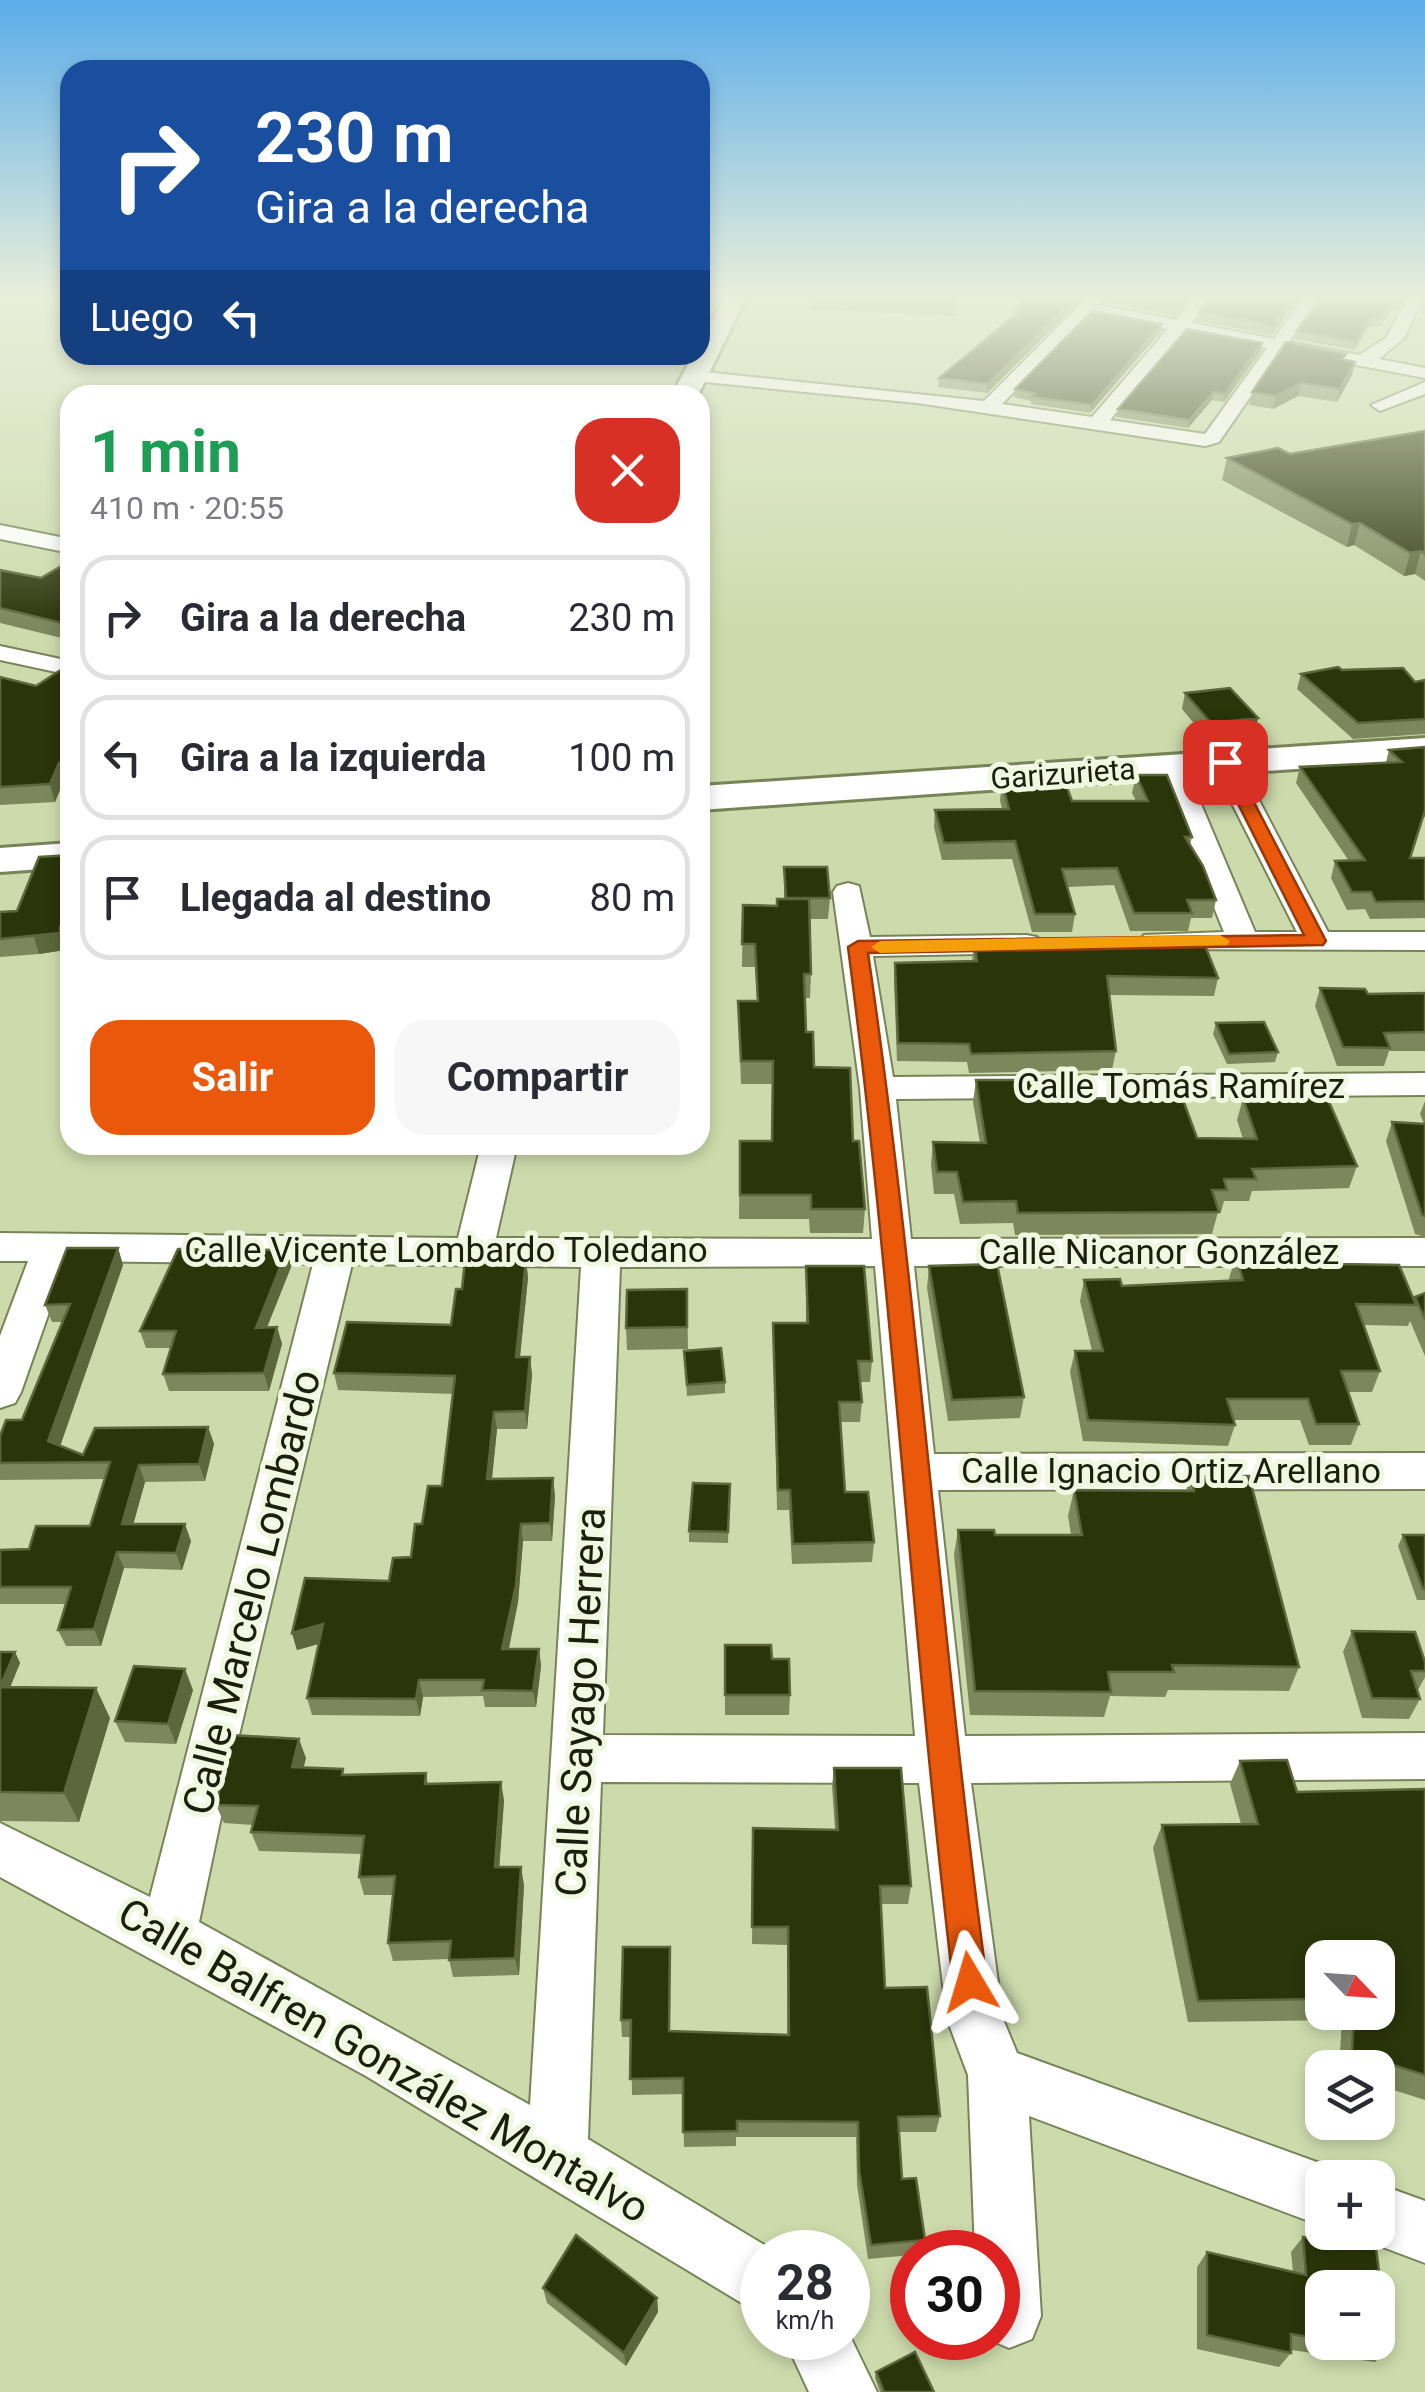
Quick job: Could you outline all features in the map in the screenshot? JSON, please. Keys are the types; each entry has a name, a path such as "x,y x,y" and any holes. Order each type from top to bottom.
{"main road":[{"name":"Garizurieta","path":"1229,771 1425,748"},
{"name":"Garizurieta","path":"710,797 1229,771 1425,769"},
{"name":"Garizurieta","path":"710,812 1176,774"},
{"path":"0,838 60,835"},
{"path":"0,860 60,856"}],"street":[{"path":"973,406 1205,440 1212,438 1236,406"},
{"path":"1097,424 1113,406"},
{"path":"0,532 60,544"},
{"path":"0,653 60,666"},
{"path":"1229,771 1317,941"},
{"path":"1176,774 1243,941"},
{"path":"848,892 877,1088 942,1760 975,2019 998,2074 1005,2230"},
{"path":"1128,942 1425,940"},
{"path":"858,947 1051,944"},
{"name":"Calle Tomás Ramírez","path":"877,1088 1425,1084"},
{"path":"474,1251 497,1155"},
{"name":"Calle Vicente Lombardo Toledano","path":"0,1247 893,1253"},
{"path":"0,1392 53,1247"},
{"name":"Calle Marcelo Lombardo","path":"169,1934 208,1760 336,1250"},
{"name":"Calle Sayago Herrera","path":"557,2152 601,1252"},
{"name":"Calle Nicanor González","path":"893,1253 1425,1252"},
{"name":"Calle Ignacio Ortiz Arellano","path":"917,1472 1425,1470"},
{"path":"578,1758 1425,1756"},
{"name":"Calle Balfren González Montalvo","path":"0,1849 169,1934 557,2152 740,2266"},
{"path":"998,2074 1305,2188"},
{"path":"1395,2221 1425,2232"},
{"path":"827,2360 844,2392"}],"building":[{"path":"1121,406 1202,406 1189,420 1118,409"},
{"path":"1425,431 1425,554 1410,553 1360,523 1352,524 1227,458 1278,448 1290,454"},
{"path":"60,567 60,623 0,608 0,570 41,578"},
{"path":"1338,667 1403,668 1415,682 1425,680 1425,719 1358,723 1301,674"},
{"path":"60,670 60,763 50,784 0,787 0,677 36,686"},
{"path":"1230,688 1258,718 1211,723 1185,693"},
{"path":"1425,747 1425,810 1410,858 1425,858 1425,901 1376,902 1371,892 1352,892 1335,861 1365,860 1300,767 1402,762 1389,750"},
{"path":"1136,775 1167,775 1192,837 1185,837 1203,866 1216,900 1187,900 1192,913 1134,913 1117,868 1062,869 1075,914 1035,914 1015,841 944,843 935,810 1009,809 1002,783 1065,782 1072,801 1148,801"},
{"path":"60,856 60,933 0,939 0,912 17,911 39,857"},
{"path":"784,867 827,867 830,898 786,898"},
{"path":"777,899 809,899 811,974 804,974 806,1032 813,1032 814,1067 850,1068 853,1141 859,1141 865,1209 811,1209 811,1195 740,1195 740,1141 772,1141 773,1061 741,1061 738,1001 758,1001 755,944 742,944 743,905 777,906"},
{"path":"1202,938 1218,978 1107,976 1116,1051 971,1054 969,1044 898,1043 895,963 977,961 974,941"},
{"path":"1320,988 1365,989 1368,994 1425,993 1425,1032 1384,1033 1390,1048 1343,1047"},
{"path":"1264,1022 1278,1052 1229,1054 1216,1023"},
{"path":"976,1080 1064,1080 1065,1099 1182,1097 1197,1138 1257,1139 1243,1098 1326,1095 1357,1166 1252,1169 1256,1179 1224,1179 1227,1190 1212,1190 1219,1212 1018,1213 1016,1201 963,1202 957,1172 937,1172 933,1142 986,1143"},
{"path":"1392,1122 1425,1124 1425,1216 1422,1215"},
{"path":"67,1248 118,1248 48,1441 83,1455 95,1428 208,1427 199,1464 139,1465 122,1524 185,1524 176,1553 117,1552 94,1629 58,1630 71,1587 0,1587 0,1550 29,1549 36,1526 90,1526 110,1462 0,1463 0,1436 6,1420 22,1420 70,1304 45,1305"},
{"path":"178,1249 287,1250 256,1328 277,1327 264,1373 163,1374 176,1331 140,1331"},
{"path":"1337,1256 1340,1264 1399,1265 1416,1305 1356,1304 1380,1371 1341,1371 1359,1424 1316,1424 1308,1399 1227,1399 1235,1425 1088,1420 1075,1351 1103,1351 1084,1280 1120,1279 1122,1286 1243,1280 1236,1257"},
{"path":"526,1260 516,1357 530,1357 525,1411 494,1412 487,1479 553,1478 550,1523 521,1524 516,1585 502,1649 539,1649 533,1691 482,1690 484,1680 419,1680 416,1699 307,1698 323,1624 292,1633 305,1578 389,1581 393,1558 411,1557 415,1524 422,1524 428,1486 442,1486 455,1376 334,1373 347,1322 451,1325 456,1289 462,1289 465,1261"},
{"path":"997,1264 1024,1397 952,1400 929,1266"},
{"path":"806,1266 864,1266 872,1361 858,1361 862,1402 839,1402 845,1492 868,1492 874,1542 793,1544 790,1490 778,1490 773,1323 808,1323"},
{"path":"687,1289 687,1327 626,1328 627,1290"},
{"path":"1425,1293 1425,1319 1415,1297"},
{"path":"721,1348 725,1382 687,1385 684,1351"},
{"path":"1190,1476 1249,1476 1299,1667 1172,1665 1174,1672 1108,1672 1111,1692 975,1691 958,1530 994,1530 995,1535 1082,1535 1074,1490 1194,1491"},
{"path":"693,1483 730,1484 728,1532 689,1531"},
{"path":"1403,1535 1425,1535 1425,1589 1423,1589"},
{"path":"1352,1631 1415,1632 1425,1662 1425,1671 1411,1671 1420,1699 1372,1698"},
{"path":"725,1645 771,1645 772,1659 789,1659 790,1695 725,1695"},
{"path":"0,1652 15,1652 0,1687"},
{"path":"134,1666 185,1669 168,1724 115,1721"},
{"path":"0,1687 96,1688 64,1793 0,1792"},
{"path":"231,1735 299,1739 292,1767 343,1769 342,1775 426,1773 425,1784 501,1782 495,1867 521,1867 515,1958 449,1960 451,1941 388,1943 395,1876 359,1877 364,1836 251,1832 258,1806 216,1805"},
{"path":"1287,1760 1297,1792 1425,1789 1425,2075 1395,2066 1395,2050 1352,2050 1353,2030 1395,2030 1395,1940 1305,1940 1305,1999 1198,2001 1162,1825 1258,1824 1240,1761"},
{"path":"834,1768 901,1768 911,1886 880,1886 885,1988 927,1987 940,2116 898,2117 902,2179 916,2178 924,2230 890,2230 890,2243 871,2245 859,2170 858,2122 737,2121 737,2131 683,2132 683,2078 630,2079 631,2020 621,2020 623,1947 670,1947 669,2031 789,2035 788,1927 752,1927 753,1828 838,1830"},
{"path":"576,2235 657,2298 624,2353 543,2288"},
{"path":"1303,2237 1305,2250 1376,2250 1379,2270 1306,2270"},
{"path":"1207,2252 1305,2275 1305,2336 1291,2334 1291,2353 1207,2335"},
{"path":"899,2360 919,2360 934,2392 884,2392 876,2372"}],"slow traffic":[{"path":"880,947 1220,941"}],"route":[{"path":"970,1982 942,1760 917,1472 877,1088 858,947 1317,941 1225,762"}]}
